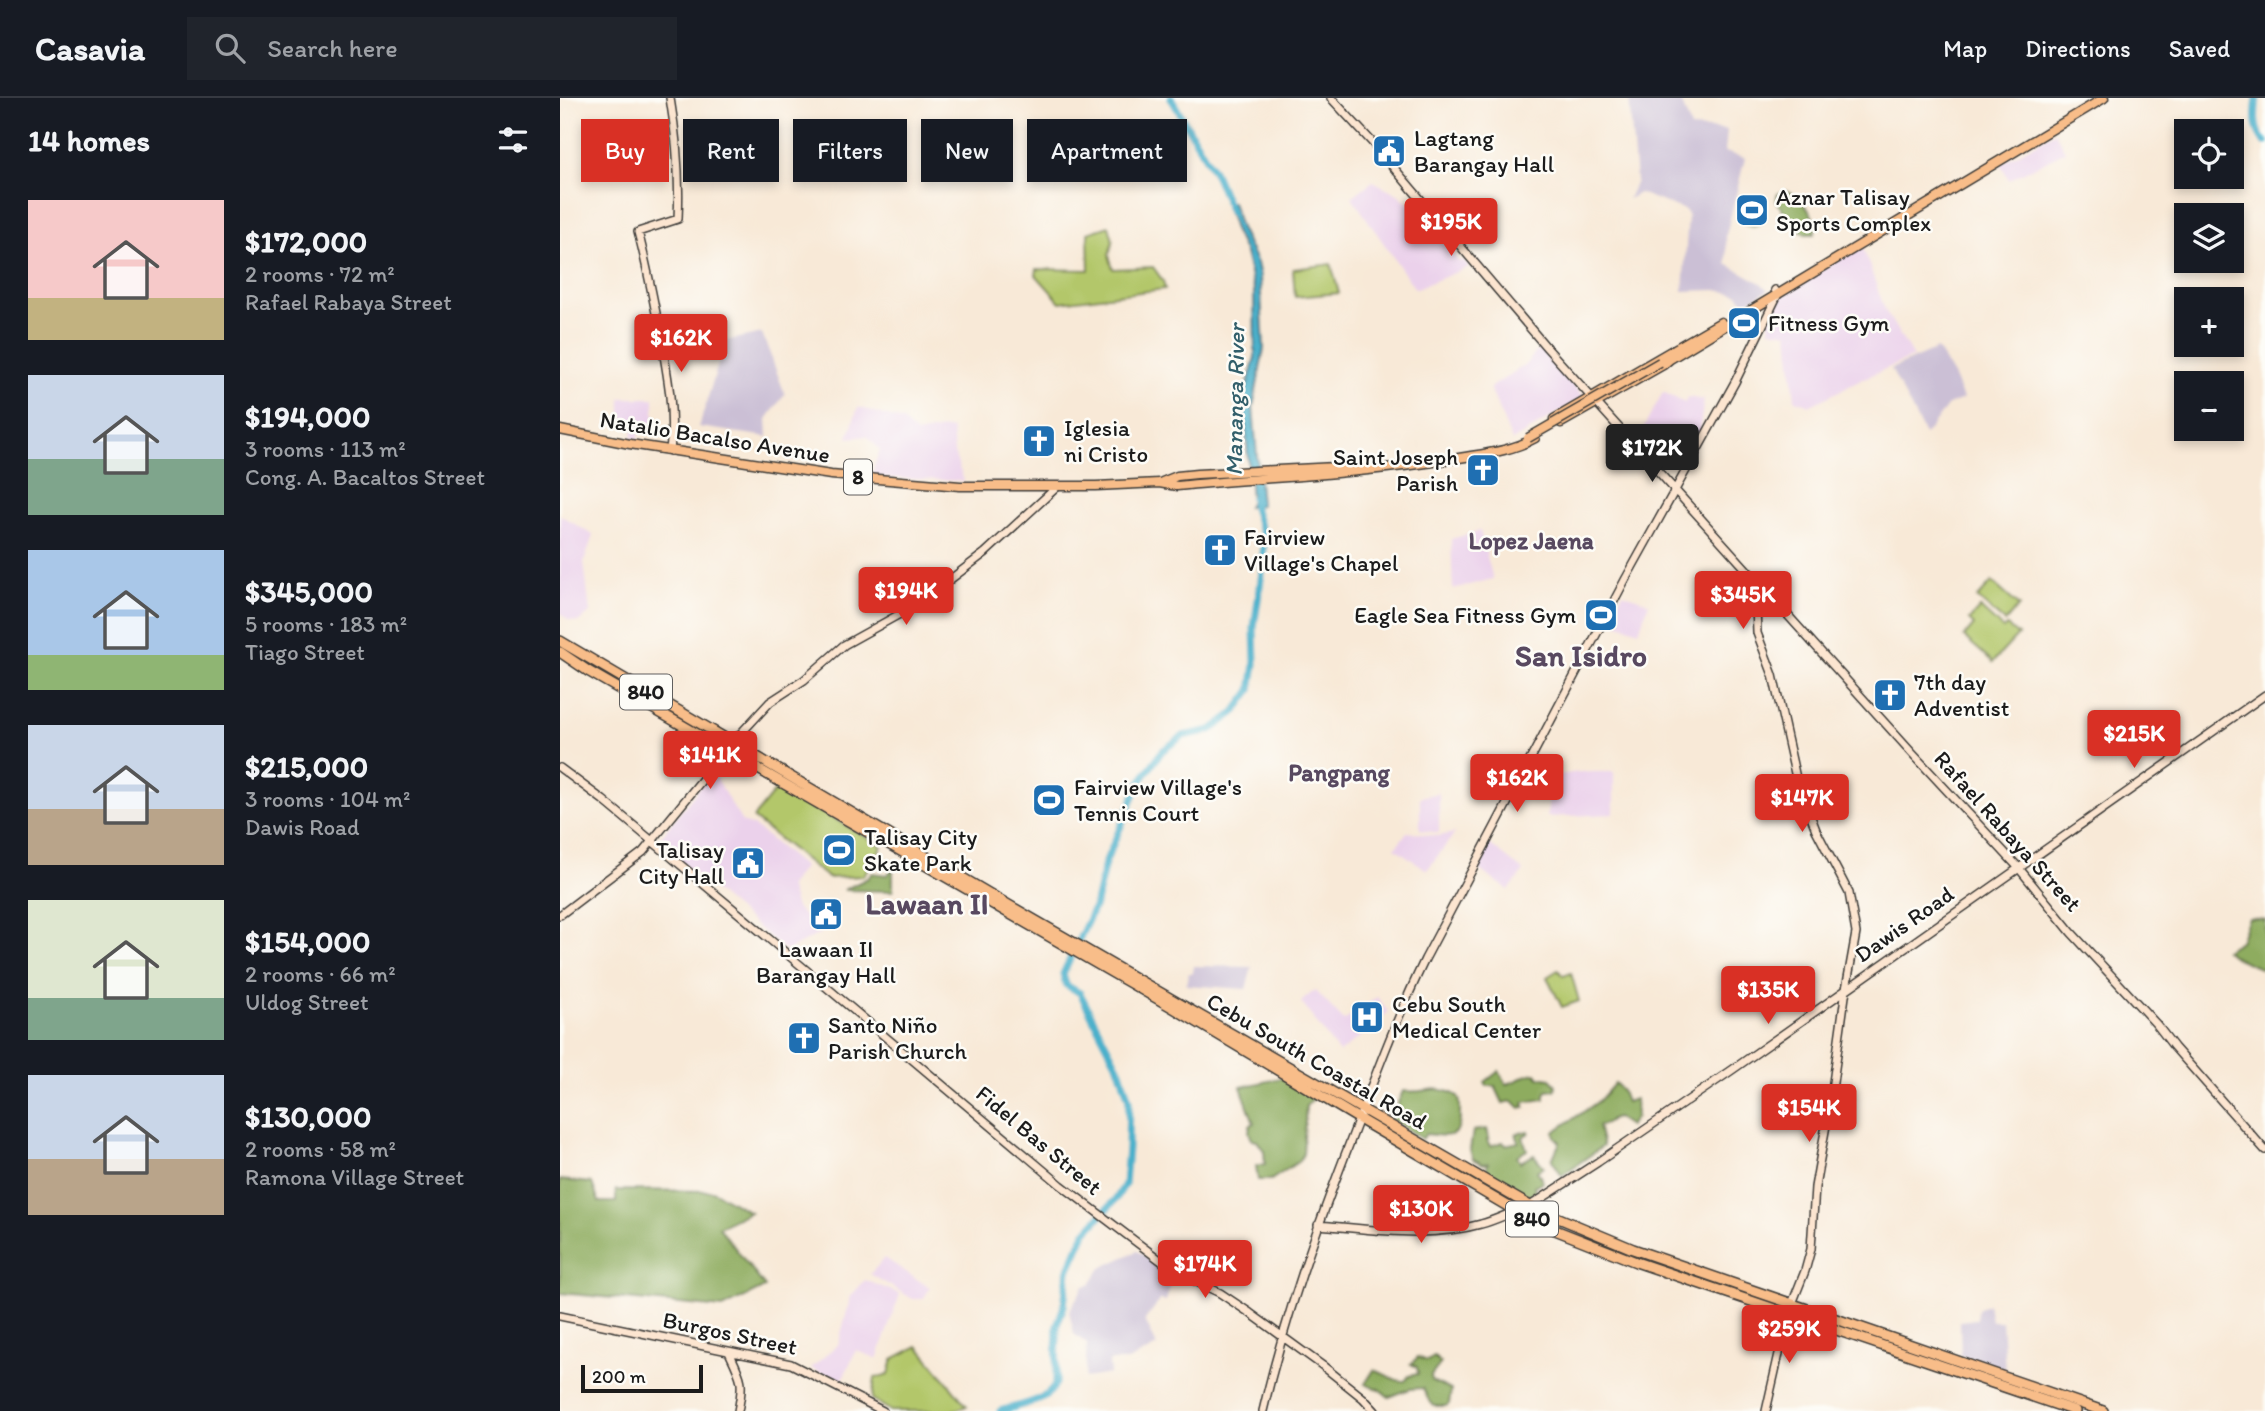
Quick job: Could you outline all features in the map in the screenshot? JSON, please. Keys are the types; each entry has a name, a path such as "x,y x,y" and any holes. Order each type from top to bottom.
{"highway":[{"name":"Cebu South Coastal Road","path":"560,641 729,746 1174,1004 1545,1226 1630,1259 2103,1411"},
{"name":"Cebu South Coastal Road","path":"560,652 579,666 729,746"},
{"name":"Cebu South Coastal Road","path":"1360,1114 1531,1206 1633,1249 1790,1309 2075,1411"}],"main road":[{"name":"Natalio Bacalso Avenue","path":"1777,292 2096,98"},
{"name":"Natalio Bacalso Avenue","path":"560,430 670,451 831,475 960,486 1159,483 1177,486 1400,463 1523,441 2104,98"},
{"name":"Natalio Bacalso Avenue","path":"1523,441 1595,399 1663,365 1669,356"},
{"name":"Natalio Bacalso Avenue","path":"1159,483 1177,476 1197,474 1337,470"}],"street":[{"path":"670,98 680,182 678,219 638,232 654,298 673,416 670,451"},
{"name":"Rafael Rabaya Street","path":"1331,98 1371,141 1490,283 2018,867 2071,932 2141,1007 2265,1150"},
{"path":"1263,1411 1281,1336 1318,1224 1398,1016 1425,959 1675,489 1735,382 1777,292"},
{"path":"560,915 653,842 729,746 770,702 804,680 839,648 939,588 985,553 1058,486"},
{"path":"1755,579 1758,633 1773,675 1796,778 1816,830 1849,892 1856,933 1815,1187 1811,1249 1790,1309 1766,1411"},
{"name":"Dawis Road","path":"1531,1206 1598,1162 2265,695"},
{"name":"Fidel Bas Street","path":"560,768 653,842 1061,1185 1142,1247 1191,1279 1220,1293 1281,1336 1363,1398 1375,1411"},
{"path":"1318,1224 1410,1231 1440,1230 1479,1225 1516,1211"},
{"name":"Burgos Street","path":"560,1316 799,1366 883,1411"},
{"path":"729,1352 743,1386 738,1411"}],"shaded area":[{"path":"1629,98 1680,98 1691,128 1727,130 1725,152 1745,158 1726,235 1727,264 1761,283 1768,290 1745,303 1738,294 1716,290 1683,291 1688,216 1685,210 1639,193 1628,199 1636,181"},
{"path":"2055,132 2065,151 2009,180 2001,164"},
{"path":"1373,181 1398,194 1425,219 1459,262 1463,260 1469,267 1415,289 1352,197"},
{"path":"1862,245 1885,310 1913,357 1811,405 1795,400 1788,333 1770,330 1768,315 1780,295"},
{"path":"762,333 785,394 767,419 768,437 699,427 725,341"},
{"path":"1540,348 1584,397 1512,441 1490,388 1525,365"},
{"path":"1937,349 1954,377 1963,399 1948,405 1925,435 1891,369"},
{"path":"1663,392 1685,403 1687,397 1704,400 1700,426 1703,430 1690,455 1668,453 1637,440"},
{"path":"621,398 654,398 654,424 640,426 638,439 631,438 634,427 621,416"},
{"path":"858,407 903,421 917,434 952,429 954,453 964,481 873,477 880,450 867,436 848,438"},
{"path":"560,515 593,535 584,562 590,613 578,622 568,620 560,612"},
{"path":"1480,531 1493,579 1453,589 1451,539"},
{"path":"1623,593 1649,603 1639,631 1608,620"},
{"path":"712,772 742,822 754,826 804,867 789,886 796,908 821,933 786,951 657,842"},
{"path":"1579,772 1614,772 1614,814 1547,817 1551,776"},
{"path":"1439,793 1439,833 1420,830 1420,797"},
{"path":"1407,832 1438,836 1455,833 1427,870 1395,848"},
{"path":"1488,843 1524,871 1509,890 1475,867"},
{"path":"1194,966 1252,967 1246,989 1186,985"},
{"name":"Cebu South Medical Center","path":"1315,990 1344,1021 1377,997 1388,1012 1339,1053 1301,1002"},
{"path":"1137,1251 1174,1274 1166,1301 1160,1300 1145,1320 1157,1346 1128,1361 1109,1361 1110,1374 1085,1378 1087,1344 1074,1334 1069,1311 1084,1286 1090,1285 1101,1268"},
{"path":"885,1258 930,1288 923,1299 913,1299 870,1274"},
{"path":"865,1280 900,1294 877,1359 856,1350 841,1383 811,1368 838,1345 851,1296"},
{"path":"1988,1304 1991,1321 2002,1321 2005,1370 1961,1356 1960,1321 1977,1319 1978,1309"}],"green space":[{"path":"1784,190 1796,196 1807,208 1814,221 1814,234 1805,234 1795,226 1776,201 1778,194"},
{"name":"Aznar Talisay Sports Complex","path":"1752,198 1762,202 1766,212 1762,222 1752,226 1742,222 1738,212 1742,202"},
{"path":"1109,226 1113,241 1109,255 1113,269 1153,267 1165,289 1060,302 1036,275 1037,269 1089,270 1088,233"},
{"path":"1331,264 1339,293 1295,297 1293,269"},
{"path":"1992,582 2019,606 2005,622 1977,598"},
{"path":"1980,608 2003,629 2007,626 2018,635 1993,662 1964,637 1974,625 1969,620"},
{"path":"778,787 882,846 863,876 828,878 753,818"},
{"path":"893,868 893,891 844,890 868,878 872,873 887,875"},
{"path":"2249,918 2265,920 2265,970 2234,957 2225,950 2240,941"},
{"path":"1558,970 1563,976 1571,973 1579,1001 1562,1007 1547,977"},
{"path":"1499,1071 1506,1084 1536,1073 1539,1077 1550,1079 1556,1085 1555,1090 1547,1091 1545,1099 1524,1102 1525,1107 1520,1108 1513,1101 1503,1103 1495,1086 1487,1086 1485,1082"},
{"path":"1282,1078 1314,1098 1306,1106 1303,1154 1299,1161 1271,1180 1258,1180 1256,1166 1265,1164 1264,1151 1257,1141 1252,1140 1249,1132 1250,1125 1254,1123 1241,1087"},
{"path":"1615,1083 1621,1089 1626,1102 1635,1099 1636,1117 1629,1126 1617,1118 1598,1126 1603,1146 1562,1175 1552,1160 1560,1142 1554,1132 1599,1101"},
{"path":"1438,1089 1457,1095 1459,1099 1460,1122 1455,1133 1446,1136 1426,1134 1422,1139 1391,1119 1403,1091"},
{"path":"1487,1129 1490,1146 1503,1142 1505,1145 1519,1142 1516,1134 1528,1131 1523,1137 1527,1150 1517,1156 1520,1162 1534,1155 1544,1167 1537,1171 1543,1182 1534,1186 1536,1193 1523,1197 1489,1179 1486,1171 1488,1163 1483,1164 1473,1159 1470,1150 1473,1131"},
{"path":"560,1180 592,1183 599,1202 616,1202 616,1190 713,1191 750,1212 719,1227 765,1287 723,1308 560,1293"},
{"path":"918,1346 967,1406 952,1411 891,1411 872,1399 875,1378 889,1374 893,1359"},
{"path":"1418,1357 1427,1361 1434,1357 1441,1363 1431,1376 1432,1381 1451,1390 1449,1404 1446,1406 1434,1406 1423,1388 1410,1389 1389,1397 1379,1389 1365,1384 1374,1370 1405,1381 1409,1376 1418,1374 1417,1367 1411,1364"}],"water":[{"path":"1232,202 1240,228 1257,263 1264,348 1253,407 1261,505 1248,507 1251,500 1244,405 1255,357 1254,289 1245,253 1226,204"}],"waterway":[{"name":"Mananga River","path":"1171,98 1216,176 1231,212"},
{"path":"2257,98 2255,116 2265,142"},
{"name":"Mananga River","path":"1000,1411 1040,1399 1047,1395 1056,1383 1057,1325 1064,1306 1068,1271 1085,1233 1116,1199 1125,1184 1129,1100 1120,1071 1080,993 1066,985 1063,974 1096,903 1105,863 1140,782 1162,751 1183,736 1211,730 1234,713 1251,690 1255,664 1254,627 1264,538 1253,498"}],"place":[{"name":"Lagtang Barangay Hall","path":"1389,151"},
{"name":"Aznar Talisay Sports Complex","path":"1752,210"},
{"name":"Fitness Gym","path":"1744,323"},
{"name":"Iglesia ni Cristo","path":"1039,441"},
{"name":"Saint Joseph Parish","path":"1483,470"},
{"name":"Fairview Village's Chapel","path":"1220,550"},
{"name":"Eagle Sea Fitness Gym","path":"1601,615"},
{"name":"7th day Adventist","path":"1890,695"},
{"name":"Fairview Village's Tennis Court","path":"1049,800"},
{"name":"Talisay City Skate Park","path":"839,850"},
{"name":"Talisay City Hall","path":"748,863"},
{"name":"Lawaan II Barangay Hall","path":"826,914"},
{"name":"Cebu South Medical Center","path":"1367,1017"},
{"name":"Santo Niño Parish Church","path":"804,1038"}],"district":[{"name":"Lopez Jaena","path":"1531,541"},
{"name":"San Isidro","path":"1581,656"},
{"name":"Pangpang","path":"1339,773"},
{"name":"Lawaan II","path":"927,904"}]}
